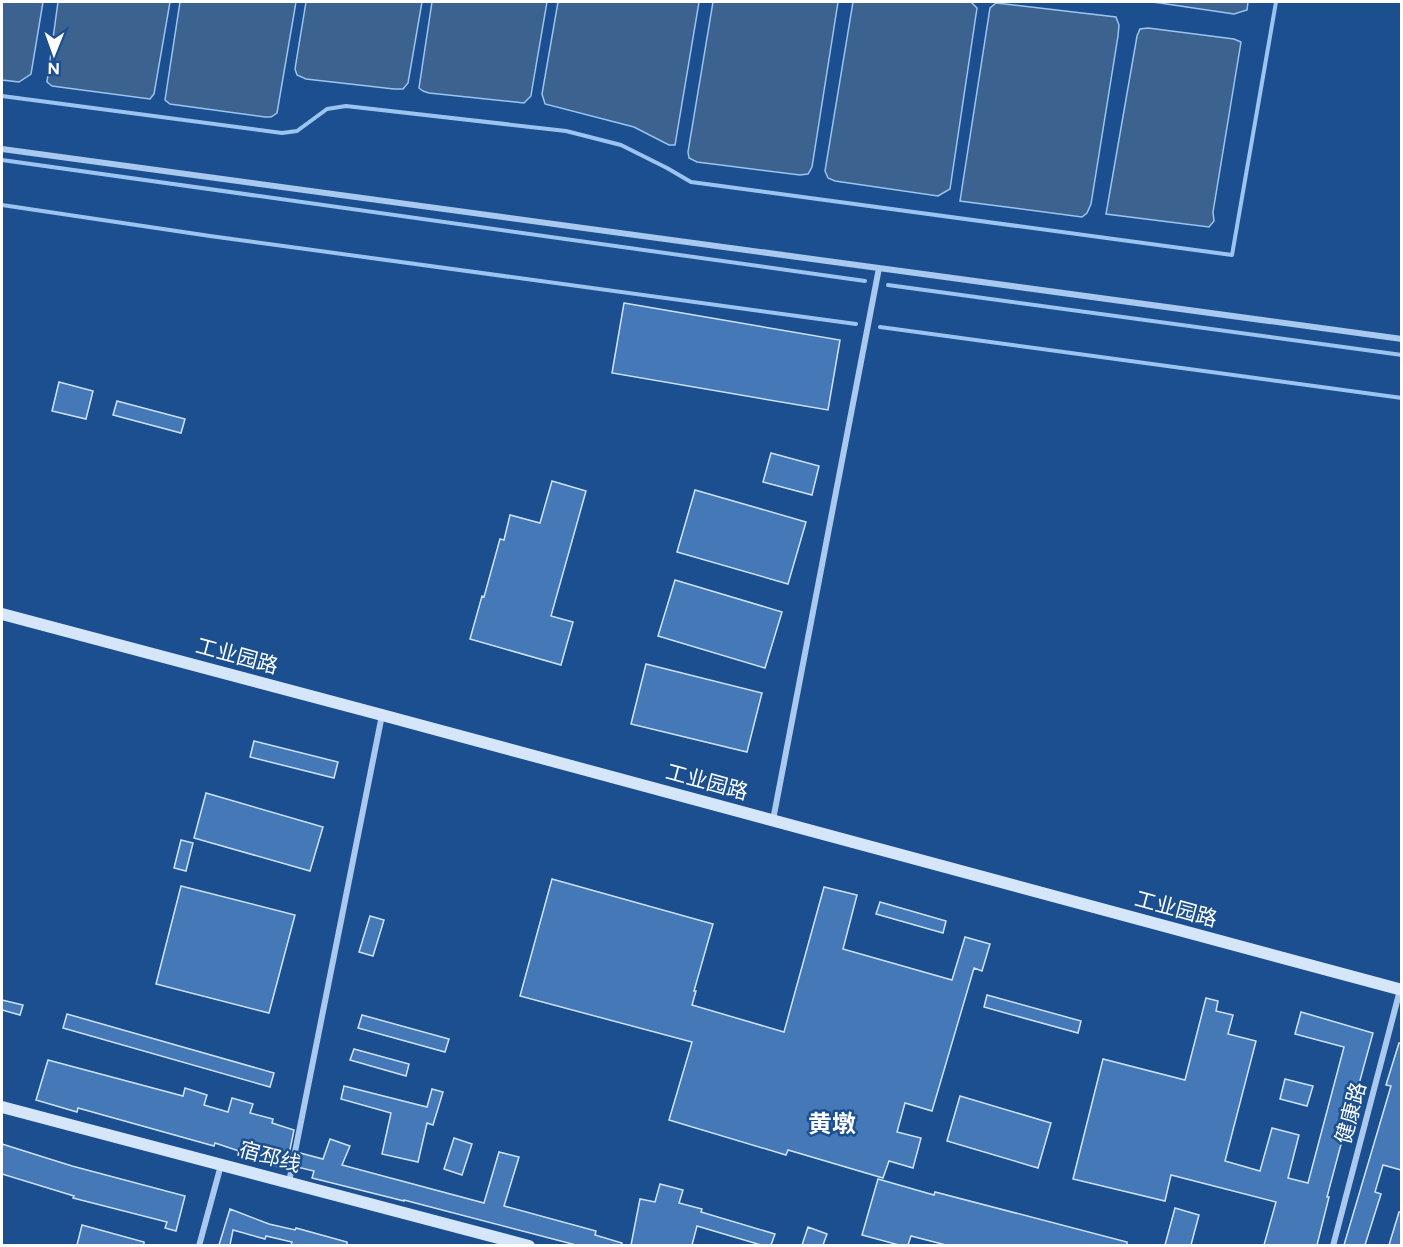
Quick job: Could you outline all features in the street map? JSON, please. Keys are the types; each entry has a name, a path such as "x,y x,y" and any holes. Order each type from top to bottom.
{"street":[{"path":"2,149 1401,339"},
{"path":"773,820 879,268"},
{"name":"工业园路","path":"2,614 1401,990"},
{"path":"289,1182 382,715"},
{"name":"健康路","path":"1333,1245 1401,990"},
{"name":"宿邳线","path":"2,1107 529,1245"},
{"path":"199,1245 221,1165"}],"water":[{"path":"2,2 43,2 31,74 19,82 2,80"},
{"path":"58,2 170,2 154,94 150,99 52,86 47,82"},
{"path":"180,2 296,2 277,113 271,117 265,117 170,104 165,100"},
{"path":"306,2 422,2 408,83 403,89 306,79 297,75 295,69"},
{"path":"432,2 547,2 531,96 524,103 429,93 419,88"},
{"path":"558,2 699,2 675,145 669,145 634,127 545,104 542,94"},
{"path":"713,2 838,2 812,167 808,174 800,175 697,162 689,158 688,152"},
{"path":"853,2 971,2 977,8 950,189 938,196 835,181 828,178 825,171"},
{"path":"1153,2 1248,2 1247,10 1234,14"},
{"path":"996,3 1116,17 1119,25 1118,36 1091,204 1087,213 1082,217 960,201 990,8"},
{"path":"1148,28 1234,39 1241,42 1213,212 1214,221 1209,227 1106,214 1137,36 1140,29"}],"building":[{"path":"624,303 840,340 828,410 612,373"},
{"path":"59,382 93,391 86,419 52,411"},
{"path":"117,401 185,419 181,433 113,415"},
{"path":"771,453 819,466 812,495 763,482"},
{"path":"552,481 586,491 551,616 573,622 561,665 470,639 500,539 504,540 510,515 540,523"},
{"path":"695,490 806,522 788,584 677,552"},
{"path":"675,580 782,612 765,668 658,636"},
{"path":"646,664 762,693 747,752 631,724"},
{"path":"254,741 338,762 334,778 250,757"},
{"path":"206,793 323,827 310,871 194,838"},
{"path":"181,840 193,843 186,871 174,868"},
{"path":"552,879 713,924 692,1005 784,1032 824,887 857,895 843,949 952,980 965,937 990,944 982,971 974,968 932,1111 905,1103 897,1132 921,1138 913,1168 889,1161 883,1178 788,1150 786,1155 669,1120 692,1042 520,996"},
{"path":"181,886 295,915 269,1013 156,984"},
{"path":"880,902 946,921 943,933 876,914"},
{"path":"370,916 384,920 373,956 359,952"},
{"path":"987,995 1081,1021 1078,1033 984,1007"},
{"path":"1206,998 1218,1001 1216,1011 1233,1015 1228,1034 1256,1041 1225,1161 1260,1171 1272,1128 1299,1135 1288,1178 1308,1183 1344,1047 1295,1034 1301,1012 1373,1033 1327,1197 1329,1197 1317,1245 1264,1245 1276,1202 1171,1175 1165,1201 1073,1179 1103,1059 1185,1080"},
{"path":"2,1000 23,1005 20,1015 2,1010"},
{"path":"67,1014 274,1073 270,1087 63,1028"},
{"path":"362,1015 449,1039 445,1052 358,1028"},
{"path":"1399,1043 1401,1043 1401,1170 1383,1165 1375,1192 1381,1194 1365,1245 1344,1245 1391,1086 1386,1085"},
{"path":"354,1049 409,1064 406,1076 350,1060"},
{"path":"48,1060 183,1096 185,1088 207,1095 204,1105 228,1112 232,1098 253,1104 250,1113 273,1119 272,1123 294,1130 287,1164 283,1168 238,1155 239,1151 215,1143 214,1146 78,1108 77,1112 36,1100"},
{"path":"1285,1079 1313,1086 1307,1106 1280,1099"},
{"path":"344,1086 427,1107 432,1089 443,1092 433,1125 427,1123 418,1162 382,1154 391,1113 341,1099"},
{"path":"960,1096 1051,1123 1038,1168 947,1141"},
{"path":"454,1138 472,1144 462,1175 444,1169"},
{"path":"330,1139 350,1146 342,1165 484,1203 499,1152 519,1157 504,1206 596,1231 595,1235 622,1243 622,1245 576,1245 312,1178 314,1171 297,1167 300,1153 323,1159"},
{"path":"2,1144 72,1166 185,1196 176,1231 165,1228 167,1222 73,1198 74,1196 2,1174"},
{"path":"878,1179 1127,1242 1127,1245 946,1245 911,1236 908,1245 899,1245 862,1235"},
{"path":"660,1184 683,1190 679,1203 702,1209 701,1212 775,1234 771,1245 761,1245 697,1226 692,1245 631,1245 640,1199 655,1202"},
{"path":"1175,1208 1199,1215 1191,1245 1165,1245"},
{"path":"230,1209 269,1224 295,1230 296,1228 347,1242 347,1245 291,1245 292,1242 266,1236 265,1239 233,1230 230,1245 219,1245"},
{"path":"1399,1212 1401,1212 1401,1245 1389,1245"},
{"path":"82,1225 144,1242 144,1245 77,1245"},
{"path":"808,1227 827,1234 823,1245 802,1245"}],"waterway":[{"path":"2,96 282,133 297,131 327,109 346,106 566,131 621,145 691,182 1232,255 1276,2"},
{"path":"2,160 865,281"},
{"path":"2,205 210,236 856,324"},
{"path":"888,285 1402,355"},
{"path":"880,327 1402,398"}],"district":[{"name":"黄墩","path":"832,1124"}]}
